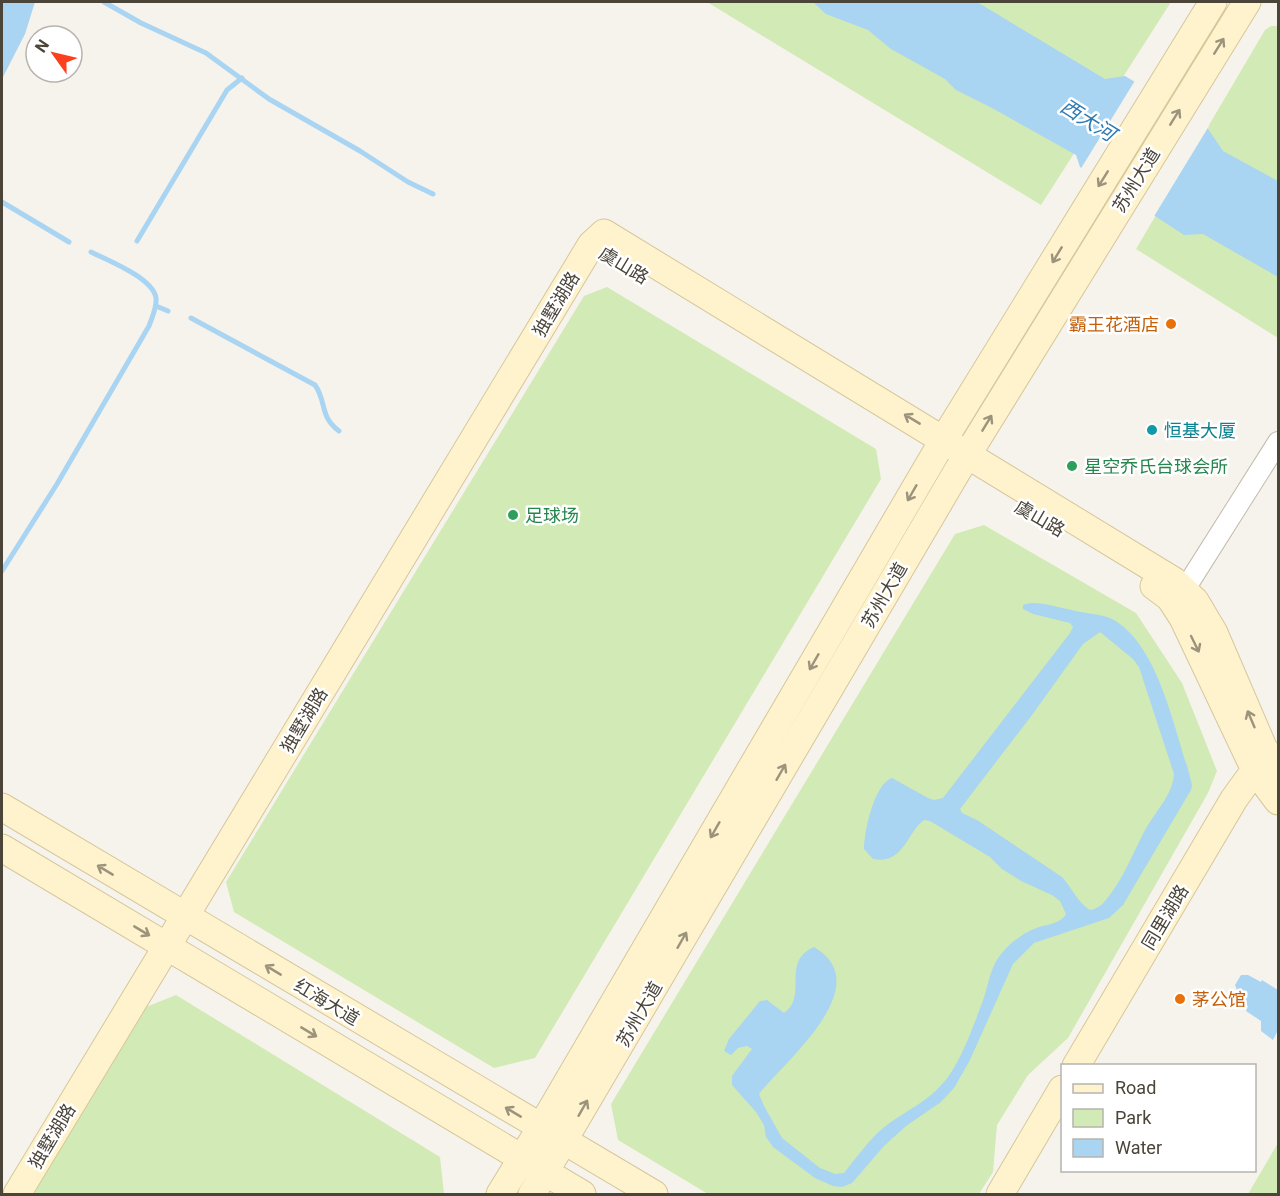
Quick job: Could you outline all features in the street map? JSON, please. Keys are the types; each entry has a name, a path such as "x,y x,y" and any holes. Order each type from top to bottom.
{"street":[{"name":"苏州大道","path":"500,1194 939,447 1213,2"},
{"name":"苏州大道","path":"538,1184 963,462 1247,2"},
{"name":"虞山路","path":"591,245 939,447 1148,581 1170,598 1179,598 1267,770 1278,801"},
{"name":"独墅湖路","path":"17,1194 591,245"},
{"path":"1179,598 1278,442"},
{"name":"同里湖路","path":"1077,1064 1234,799 1267,770"},
{"name":"红海大道","path":"2,807 654,1194"},
{"name":"红海大道","path":"2,848 521,1159 538,1184 582,1194"},
{"path":"1000,1194 1061,1091"}],"green space":[{"path":"707,2 1171,2 1041,205"},
{"path":"1271,26 1278,26 1278,338 1136,249 1265,30"},
{"path":"607,287 876,449 881,479 535,1058 494,1068 234,912 226,882 584,296"},
{"path":"984,525 1136,613 1182,683 1217,771 1208,793 1068,1038 1028,1075 997,1125 993,1172 979,1194 708,1194 618,1140 611,1104 955,534"},
{"path":"176,995 440,1157 444,1194 32,1194 146,1007"},
{"path":"1278,1143 1278,1194 1248,1194"}],"water":[{"path":"2,2 35,2 28,24 24,24 24,36 2,79"},
{"name":"西大河","path":"813,2 977,2 1105,79 1125,76 1204,123 1223,151 1278,181 1278,277 1203,234 1184,235 1080,167 1076,155 956,90 945,79 891,49 868,30 826,14"},
{"path":"1042,604 1103,616 1128,630 1141,646 1161,686 1188,769 1191,790 1123,905 1109,918 1034,943 1013,964 969,1062 954,1088 941,1102 906,1126 884,1146 852,1183 842,1187 833,1186 815,1178 773,1147 766,1137 764,1125 756,1112 732,1085 732,1076 752,1049 747,1046 738,1048 731,1055 724,1051 729,1039 760,1001 767,1000 784,1013 791,1006 796,989 798,961 804,953 814,947 831,963 836,981 832,1002 821,1022 805,1043 759,1094 782,1138 820,1168 835,1174 844,1173 883,1128 936,1091 950,1074 968,1040 992,971 1002,953 1025,933 1056,922 1066,914 1060,901 1052,895 1021,881 1002,869 990,857 930,821 924,820 918,825 904,846 892,857 883,860 873,859 864,849 871,809 880,789 886,782 892,778 928,798 934,800 943,798 1070,633 1073,627 1070,623 1033,614 1023,609 1023,605","holes":["1100,632 1133,659 1139,667 1174,774 1173,782 1167,797 1144,832 1117,885 1102,904 1090,910 1062,877 977,820 962,813 960,809 1083,644"]},
{"path":"1241,975 1248,975 1261,982 1262,980 1278,990 1278,1030 1273,1040 1261,1031 1261,1021 1246,1011 1248,1006 1240,997 1235,985"}],"pier":[{"path":"1136,79 1206,121 1209,126 1153,218 1080,170"}],"waterway":[{"path":"104,2 141,23 206,53 269,99 360,151 408,182 433,194"},
{"path":"137,241 227,90 242,78"},
{"path":"2,202 69,242"},
{"path":"2,571 57,484 149,326 155,309 156,298 147,284 129,271 91,252"},
{"path":"156,306 168,311"},
{"path":"191,318 315,385 328,420 339,431"}],"place":[{"name":"霸王花酒店","path":"1171,324"},
{"name":"恒基大厦","path":"1152,430"},
{"name":"星空乔氏台球会所","path":"1072,466"},
{"name":"足球场","path":"513,515"},
{"name":"茅公馆","path":"1180,999"}]}
